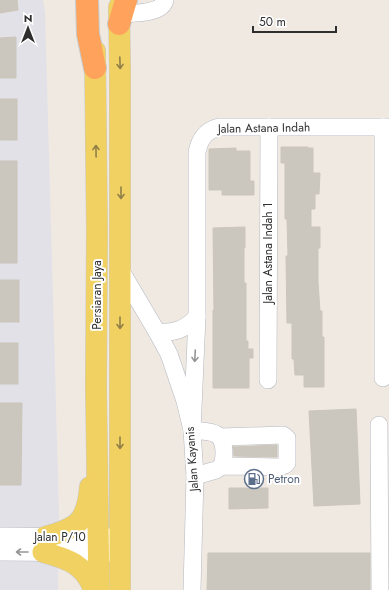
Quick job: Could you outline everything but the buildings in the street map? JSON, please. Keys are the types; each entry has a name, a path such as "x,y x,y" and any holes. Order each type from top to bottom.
{"highway":[{"path":"87,0 88,34 95,68"}],"main road":[{"name":"Persiaran Jaya","path":"95,0 97,232 96,388 99,590"},
{"name":"Persiaran Jaya","path":"120,590 120,71 122,10"},
{"path":"94,590 89,578 76,564 44,544 60,533 73,528 82,519 88,505 96,388"}],"street":[{"path":"122,10 157,10 164,4 165,0"},
{"name":"Jalan Astana Indah","path":"192,430 197,317 197,152 202,138 208,132 219,127 386,127"},
{"name":"Jalan Astana Indah 1","path":"268,380 269,127"},
{"path":"383,378 386,127"},
{"name":"Jalan Kayanis","path":"121,271 169,354 185,401 192,430 195,476 192,590"},
{"path":"157,332 181,330 197,317"},
{"path":"379,425 380,590"},
{"path":"192,430 215,433 220,437 223,441 224,451 222,466"},
{"path":"195,476 210,472 222,466 283,467 287,463 287,438 284,435 220,437"},
{"name":"Jalan P/10","path":"0,536 44,544 120,545"},
{"name":"Jalan P/10","path":"0,552 44,544"}],"shaded area":[{"path":"0,0 43,0 45,13 59,512 58,590 0,590"}],"place":[{"name":"Petron","path":"254,479"}]}
